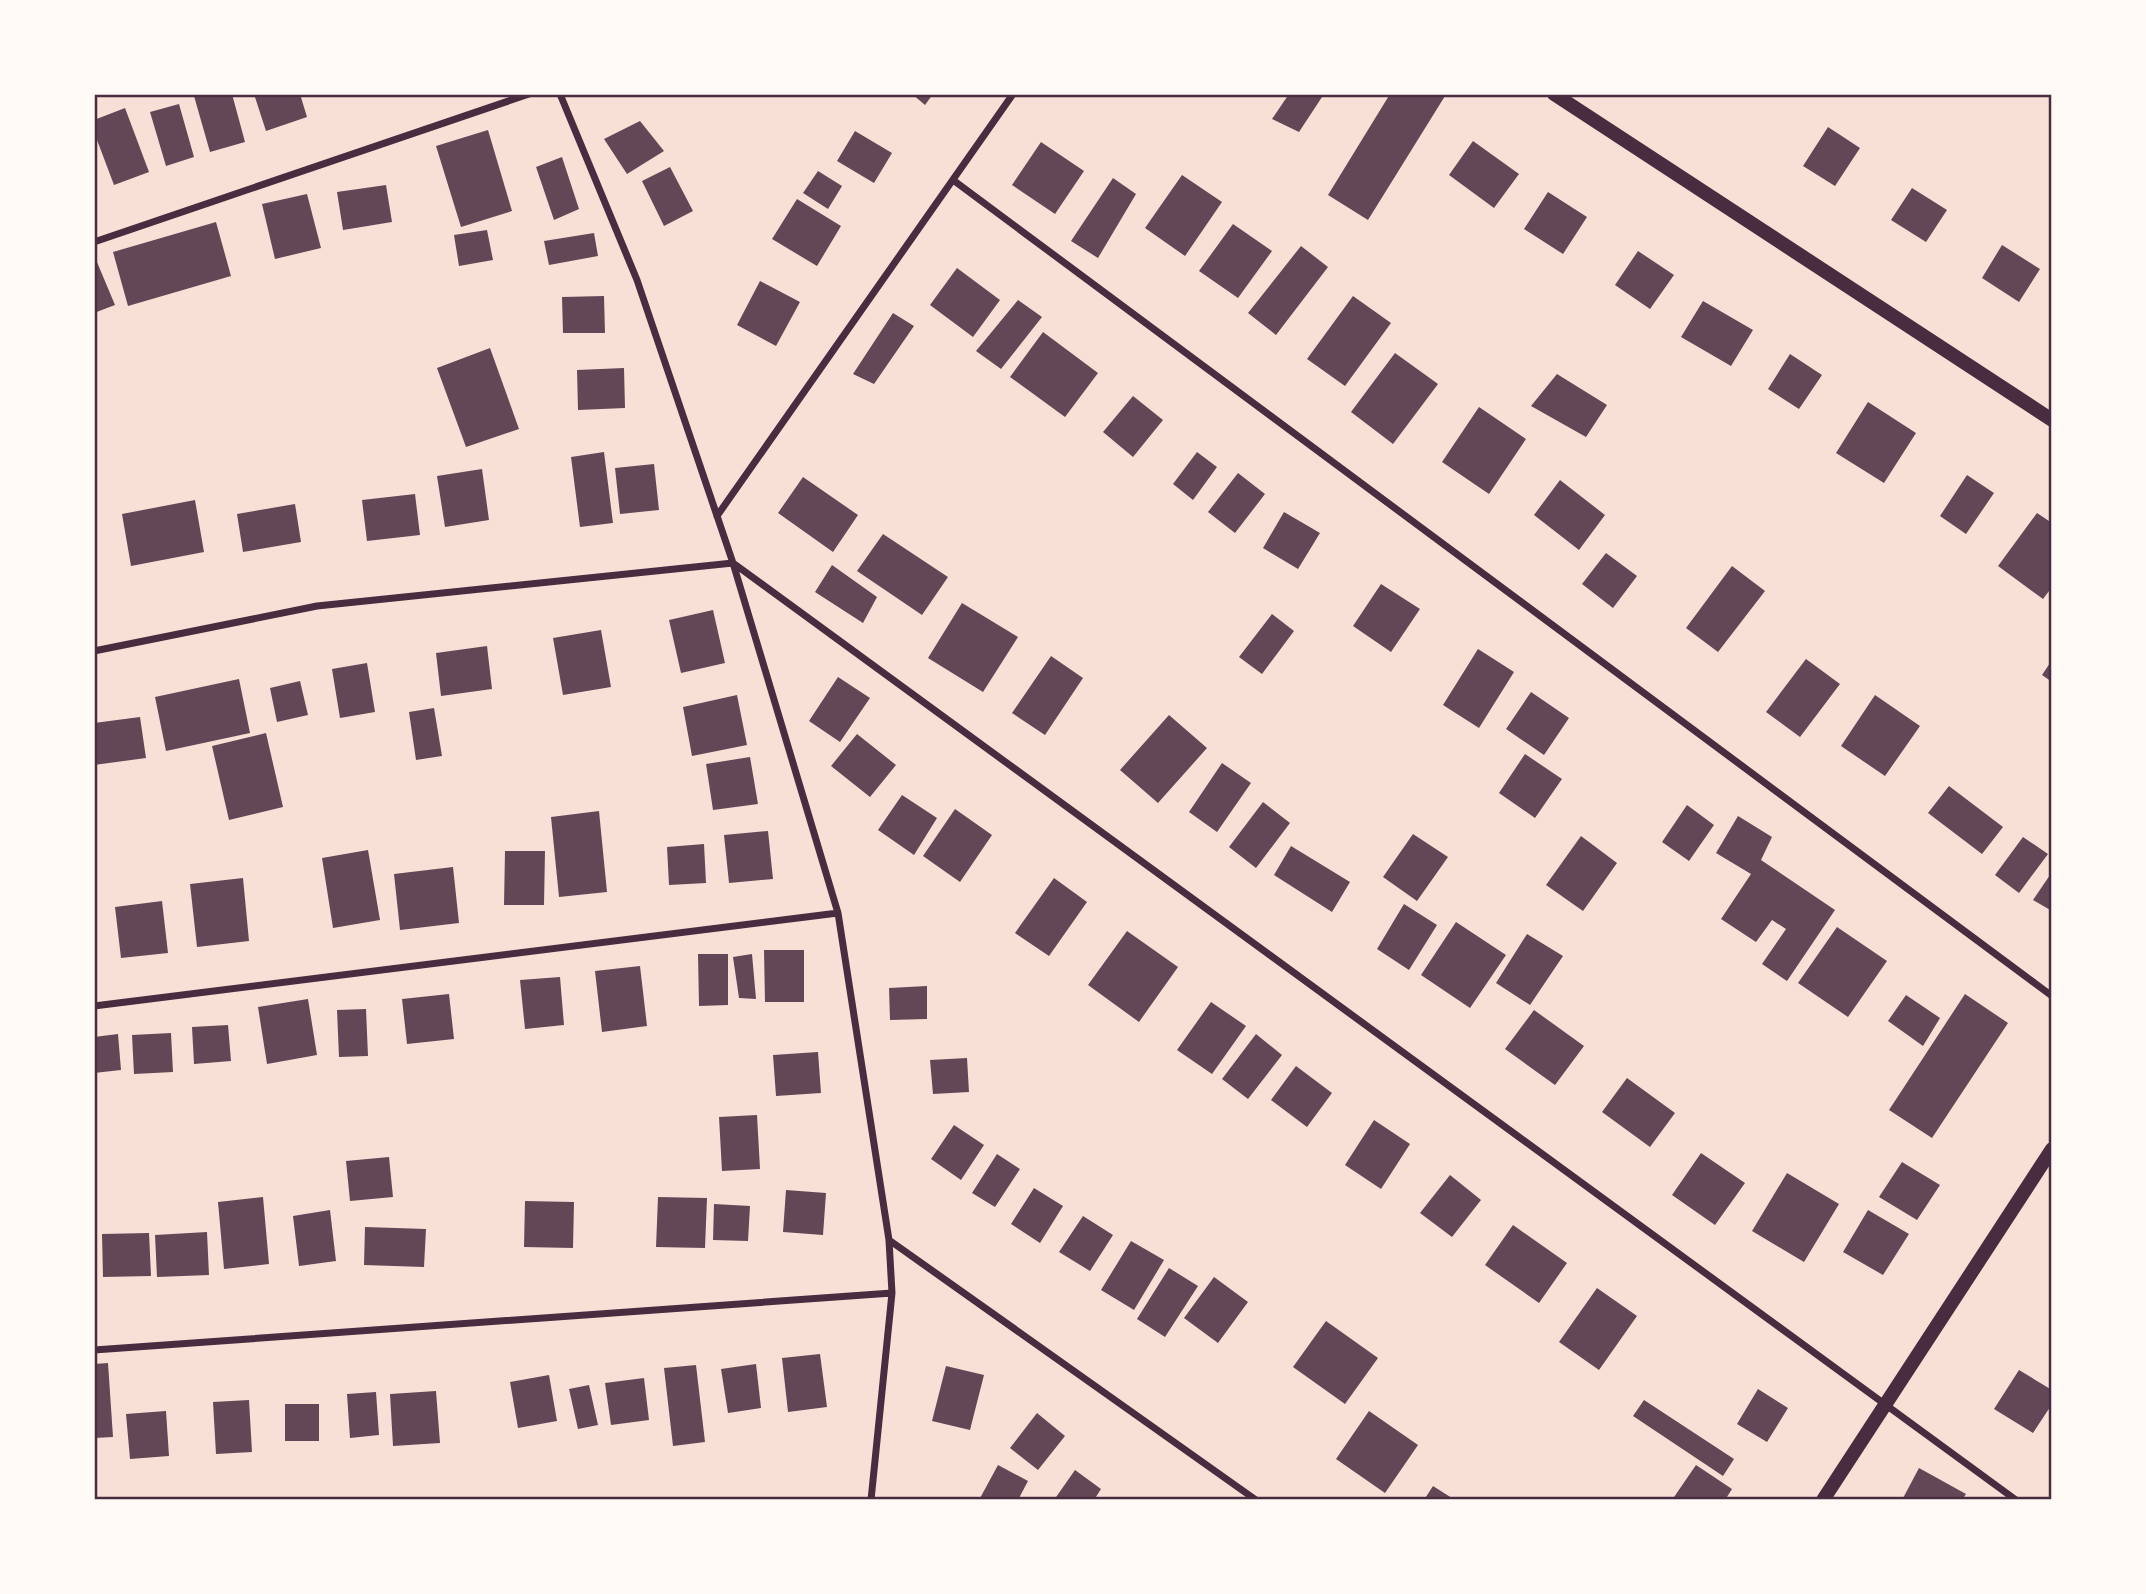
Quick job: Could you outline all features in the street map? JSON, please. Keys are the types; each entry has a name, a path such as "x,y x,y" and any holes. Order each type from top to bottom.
{"main road":[{"path":"1554,94 2052,419"},
{"path":"1823,1500 2052,1149"}],"street":[{"path":"94,242 529,94"},
{"path":"560,94 638,280 733,564 838,913 889,1240 892,1293 871,1500"},
{"path":"717,516 1013,94"},
{"path":"953,180 2052,996"},
{"path":"94,651 317,606 733,564 2017,1500"},
{"path":"94,1006 838,913"},
{"path":"889,1240 1256,1500"},
{"path":"94,1350 892,1293"}],"building":[{"path":"232,94 245,142 210,152 194,96"},
{"path":"254,94 300,94 307,117 266,131"},
{"path":"912,94 933,94 925,105"},
{"path":"1289,94 1324,94 1299,132 1272,119"},
{"path":"1390,94 1445,96 1368,220 1328,195"},
{"path":"179,104 194,157 166,166 150,112"},
{"path":"125,108 149,172 114,185 94,132 94,120"},
{"path":"640,121 664,151 627,174 604,139"},
{"path":"1828,127 1860,148 1835,186 1803,166"},
{"path":"488,130 512,211 461,227 436,146"},
{"path":"855,131 892,153 874,183 837,161"},
{"path":"1473,141 1519,174 1494,208 1449,175"},
{"path":"1041,142 1084,171 1055,214 1012,185"},
{"path":"562,157 579,209 554,220 536,167"},
{"path":"670,167 693,211 664,226 642,181"},
{"path":"818,171 842,186 828,209 803,193"},
{"path":"1182,175 1222,202 1185,256 1145,228"},
{"path":"1113,178 1136,194 1098,258 1071,241"},
{"path":"386,185 392,222 343,230 337,192"},
{"path":"1912,188 1947,210 1926,242 1891,220"},
{"path":"1548,192 1587,217 1563,254 1524,229"},
{"path":"307,194 321,248 275,259 262,204"},
{"path":"797,199 841,226 817,266 772,239"},
{"path":"216,222 231,276 128,306 113,252"},
{"path":"1233,224 1272,251 1238,298 1199,271"},
{"path":"487,230 493,260 459,266 454,235"},
{"path":"594,233 598,256 549,265 544,241"},
{"path":"2002,245 2040,269 2019,302 1982,278"},
{"path":"1301,246 1328,267 1276,335 1248,313"},
{"path":"1638,251 1674,275 1650,309 1615,285"},
{"path":"94,255 115,305 94,313"},
{"path":"957,268 1000,300 973,337 930,305"},
{"path":"760,281 800,302 776,346 737,325"},
{"path":"604,296 605,333 563,333 562,297"},
{"path":"1353,296 1391,323 1345,386 1307,359"},
{"path":"1018,300 1042,317 1001,369 976,351"},
{"path":"1703,301 1753,330 1731,366 1681,337"},
{"path":"893,313 914,326 874,384 853,374"},
{"path":"1043,332 1098,373 1065,417 1010,377"},
{"path":"490,348 519,429 466,447 437,368"},
{"path":"1395,353 1438,384 1393,444 1351,412"},
{"path":"1790,354 1822,375 1799,409 1768,389"},
{"path":"624,368 625,408 578,410 577,370"},
{"path":"1557,374 1607,405 1586,437 1531,406"},
{"path":"1133,396 1163,420 1133,457 1103,432"},
{"path":"1868,402 1916,433 1884,483 1836,453"},
{"path":"1479,407 1526,439 1489,494 1442,462"},
{"path":"604,452 613,523 580,527 571,457"},
{"path":"1197,452 1217,467 1193,500 1173,484"},
{"path":"654,464 659,510 620,514 615,468"},
{"path":"482,469 489,520 445,527 437,476"},
{"path":"1238,473 1265,494 1235,533 1208,512"},
{"path":"1967,475 1994,493 1966,534 1940,516"},
{"path":"803,477 858,515 833,552 778,513"},
{"path":"1560,480 1605,515 1579,550 1534,515"},
{"path":"415,494 420,535 367,541 362,500"},
{"path":"195,500 204,552 131,566 122,514"},
{"path":"295,504 301,542 243,552 237,514"},
{"path":"1284,512 1320,533 1298,569 1263,548"},
{"path":"2037,513 2052,523 2052,587 2043,599 1998,566"},
{"path":"883,534 948,577 922,615 857,571"},
{"path":"1606,553 1637,576 1613,608 1582,584"},
{"path":"832,565 877,597 863,623 815,592"},
{"path":"1732,566 1765,591 1718,652 1686,628"},
{"path":"1381,584 1420,609 1391,652 1353,626"},
{"path":"962,603 1018,637 983,692 928,658"},
{"path":"713,610 725,663 681,673 669,620"},
{"path":"1272,614 1294,631 1262,674 1239,657"},
{"path":"601,630 611,687 563,695 553,638"},
{"path":"487,646 492,689 441,696 436,653"},
{"path":"1478,649 1514,672 1479,728 1443,705"},
{"path":"1051,656 1083,678 1045,735 1012,713"},
{"path":"1806,659 1840,684 1800,737 1766,712"},
{"path":"2052,660 2052,682 2042,675"},
{"path":"367,663 375,712 340,718 332,669"},
{"path":"838,677 870,698 840,742 809,721"},
{"path":"239,679 250,733 166,751 155,697"},
{"path":"300,681 308,715 277,722 270,688"},
{"path":"1531,692 1569,718 1544,755 1506,729"},
{"path":"737,695 747,745 692,756 683,707"},
{"path":"1875,695 1920,726 1885,776 1841,746"},
{"path":"434,708 442,756 416,760 409,712"},
{"path":"1169,715 1207,748 1158,803 1120,770"},
{"path":"140,717 146,758 94,765 94,723"},
{"path":"266,733 283,807 229,820 212,746"},
{"path":"857,734 896,765 870,797 831,766"},
{"path":"1525,754 1562,779 1535,818 1499,793"},
{"path":"750,757 758,804 713,810 706,764"},
{"path":"1222,763 1251,783 1217,832 1189,812"},
{"path":"1949,786 2003,827 1982,854 1928,813"},
{"path":"902,795 937,818 914,855 878,830"},
{"path":"1263,802 1290,823 1256,868 1229,847"},
{"path":"1687,805 1714,825 1689,861 1662,842"},
{"path":"955,809 992,835 960,882 923,856"},
{"path":"599,811 607,892 559,897 551,817"},
{"path":"1738,816 1772,837 1761,860 1835,910 1787,981 1762,964 1786,929 1772,920 1756,942 1721,919 1751,874 1716,853"},
{"path":"768,831 773,879 729,883 724,835"},
{"path":"1413,834 1448,857 1417,901 1383,877"},
{"path":"1581,836 1617,863 1583,911 1546,885"},
{"path":"2023,837 2048,854 2019,893 1995,875"},
{"path":"704,844 706,883 669,885 667,847"},
{"path":"1291,846 1350,882 1332,912 1274,875"},
{"path":"368,850 380,920 333,928 322,858"},
{"path":"505,851 545,851 544,905 504,905"},
{"path":"453,867 459,923 400,930 394,874"},
{"path":"2052,872 2052,911 2033,900"},
{"path":"243,878 249,941 197,947 190,884"},
{"path":"1054,878 1087,902 1049,956 1015,933"},
{"path":"162,901 168,953 121,958 115,907"},
{"path":"1404,904 1437,925 1409,970 1377,949"},
{"path":"1456,922 1506,955 1470,1008 1421,975"},
{"path":"1837,927 1887,961 1848,1017 1798,983"},
{"path":"1127,931 1178,967 1139,1022 1088,985"},
{"path":"1527,934 1563,956 1530,1005 1496,983"},
{"path":"764,950 804,950 804,1002 765,1002"},
{"path":"698,954 728,954 728,1005 699,1006"},
{"path":"752,954 756,999 739,998 733,957"},
{"path":"640,966 647,1026 602,1032 595,971"},
{"path":"560,977 564,1025 525,1029 520,980"},
{"path":"927,986 927,1019 890,1020 889,988"},
{"path":"449,994 454,1039 407,1044 402,999"},
{"path":"1965,994 2008,1023 1932,1138 1889,1110"},
{"path":"1906,995 1940,1018 1923,1046 1888,1021"},
{"path":"308,999 317,1055 267,1064 258,1007"},
{"path":"1211,1002 1246,1026 1212,1074 1177,1050"},
{"path":"366,1009 368,1056 339,1057 337,1010"},
{"path":"1534,1010 1584,1046 1555,1085 1505,1049"},
{"path":"228,1025 231,1061 194,1064 192,1027"},
{"path":"171,1033 173,1072 134,1074 132,1035"},
{"path":"118,1034 121,1070 94,1073 94,1037"},
{"path":"1256,1034 1282,1055 1248,1099 1222,1079"},
{"path":"818,1052 821,1093 776,1096 773,1055"},
{"path":"967,1058 969,1092 933,1094 930,1060"},
{"path":"1296,1066 1332,1093 1307,1127 1271,1100"},
{"path":"1627,1078 1675,1113 1650,1147 1602,1112"},
{"path":"757,1115 760,1169 722,1171 719,1117"},
{"path":"1374,1120 1410,1144 1381,1189 1345,1165"},
{"path":"954,1125 984,1145 961,1180 931,1159"},
{"path":"1701,1153 1745,1183 1715,1225 1672,1195"},
{"path":"997,1154 1020,1169 995,1207 972,1193"},
{"path":"389,1157 393,1197 350,1201 346,1161"},
{"path":"1902,1162 1940,1185 1917,1220 1879,1197"},
{"path":"1787,1173 1839,1204 1804,1262 1752,1231"},
{"path":"1450,1175 1481,1200 1452,1237 1420,1213"},
{"path":"1034,1188 1063,1206 1040,1243 1011,1224"},
{"path":"786,1190 826,1193 823,1235 783,1232"},
{"path":"263,1197 269,1264 224,1269 218,1202"},
{"path":"658,1197 707,1198 705,1248 656,1247"},
{"path":"525,1201 574,1202 573,1248 524,1247"},
{"path":"714,1204 750,1206 748,1241 713,1240"},
{"path":"330,1210 336,1261 299,1266 293,1216"},
{"path":"1868,1210 1909,1234 1883,1275 1843,1252"},
{"path":"1083,1216 1113,1235 1090,1271 1059,1252"},
{"path":"1513,1225 1567,1263 1539,1303 1485,1265"},
{"path":"365,1227 426,1229 424,1267 364,1265"},
{"path":"207,1232 209,1275 157,1277 155,1235"},
{"path":"149,1233 151,1276 103,1277 102,1234"},
{"path":"1131,1241 1164,1260 1134,1310 1101,1290"},
{"path":"1169,1268 1198,1286 1165,1337 1137,1319"},
{"path":"1214,1277 1248,1302 1218,1343 1184,1318"},
{"path":"1597,1288 1637,1316 1599,1370 1559,1342"},
{"path":"1326,1321 1378,1358 1345,1404 1293,1367"},
{"path":"820,1354 827,1407 788,1412 782,1358"},
{"path":"108,1363 113,1437 94,1438 94,1364"},
{"path":"756,1364 761,1408 728,1413 721,1369"},
{"path":"696,1365 705,1442 673,1446 664,1368"},
{"path":"946,1366 984,1375 970,1430 932,1421"},
{"path":"2019,1370 2052,1390 2052,1404 2033,1433 1994,1409"},
{"path":"549,1375 557,1421 518,1428 510,1382"},
{"path":"644,1378 649,1420 611,1425 605,1383"},
{"path":"589,1385 598,1425 578,1429 569,1389"},
{"path":"1758,1389 1788,1408 1767,1442 1737,1424"},
{"path":"436,1391 440,1443 393,1446 390,1394"},
{"path":"376,1392 379,1435 350,1438 347,1394"},
{"path":"249,1400 252,1452 216,1454 213,1402"},
{"path":"1644,1400 1734,1459 1723,1476 1633,1416"},
{"path":"285,1404 319,1404 319,1441 285,1441"},
{"path":"166,1411 169,1456 130,1459 126,1414"},
{"path":"1369,1411 1418,1445 1385,1493 1336,1459"},
{"path":"1037,1413 1065,1436 1038,1470 1010,1448"},
{"path":"998,1465 1028,1481 1018,1500 979,1500"},
{"path":"1696,1465 1732,1489 1725,1500 1672,1500"},
{"path":"1919,1468 1966,1494 1962,1500 1902,1500"},
{"path":"1075,1470 1101,1489 1094,1500 1054,1500"},
{"path":"1433,1486 1455,1500 1424,1500"}]}
